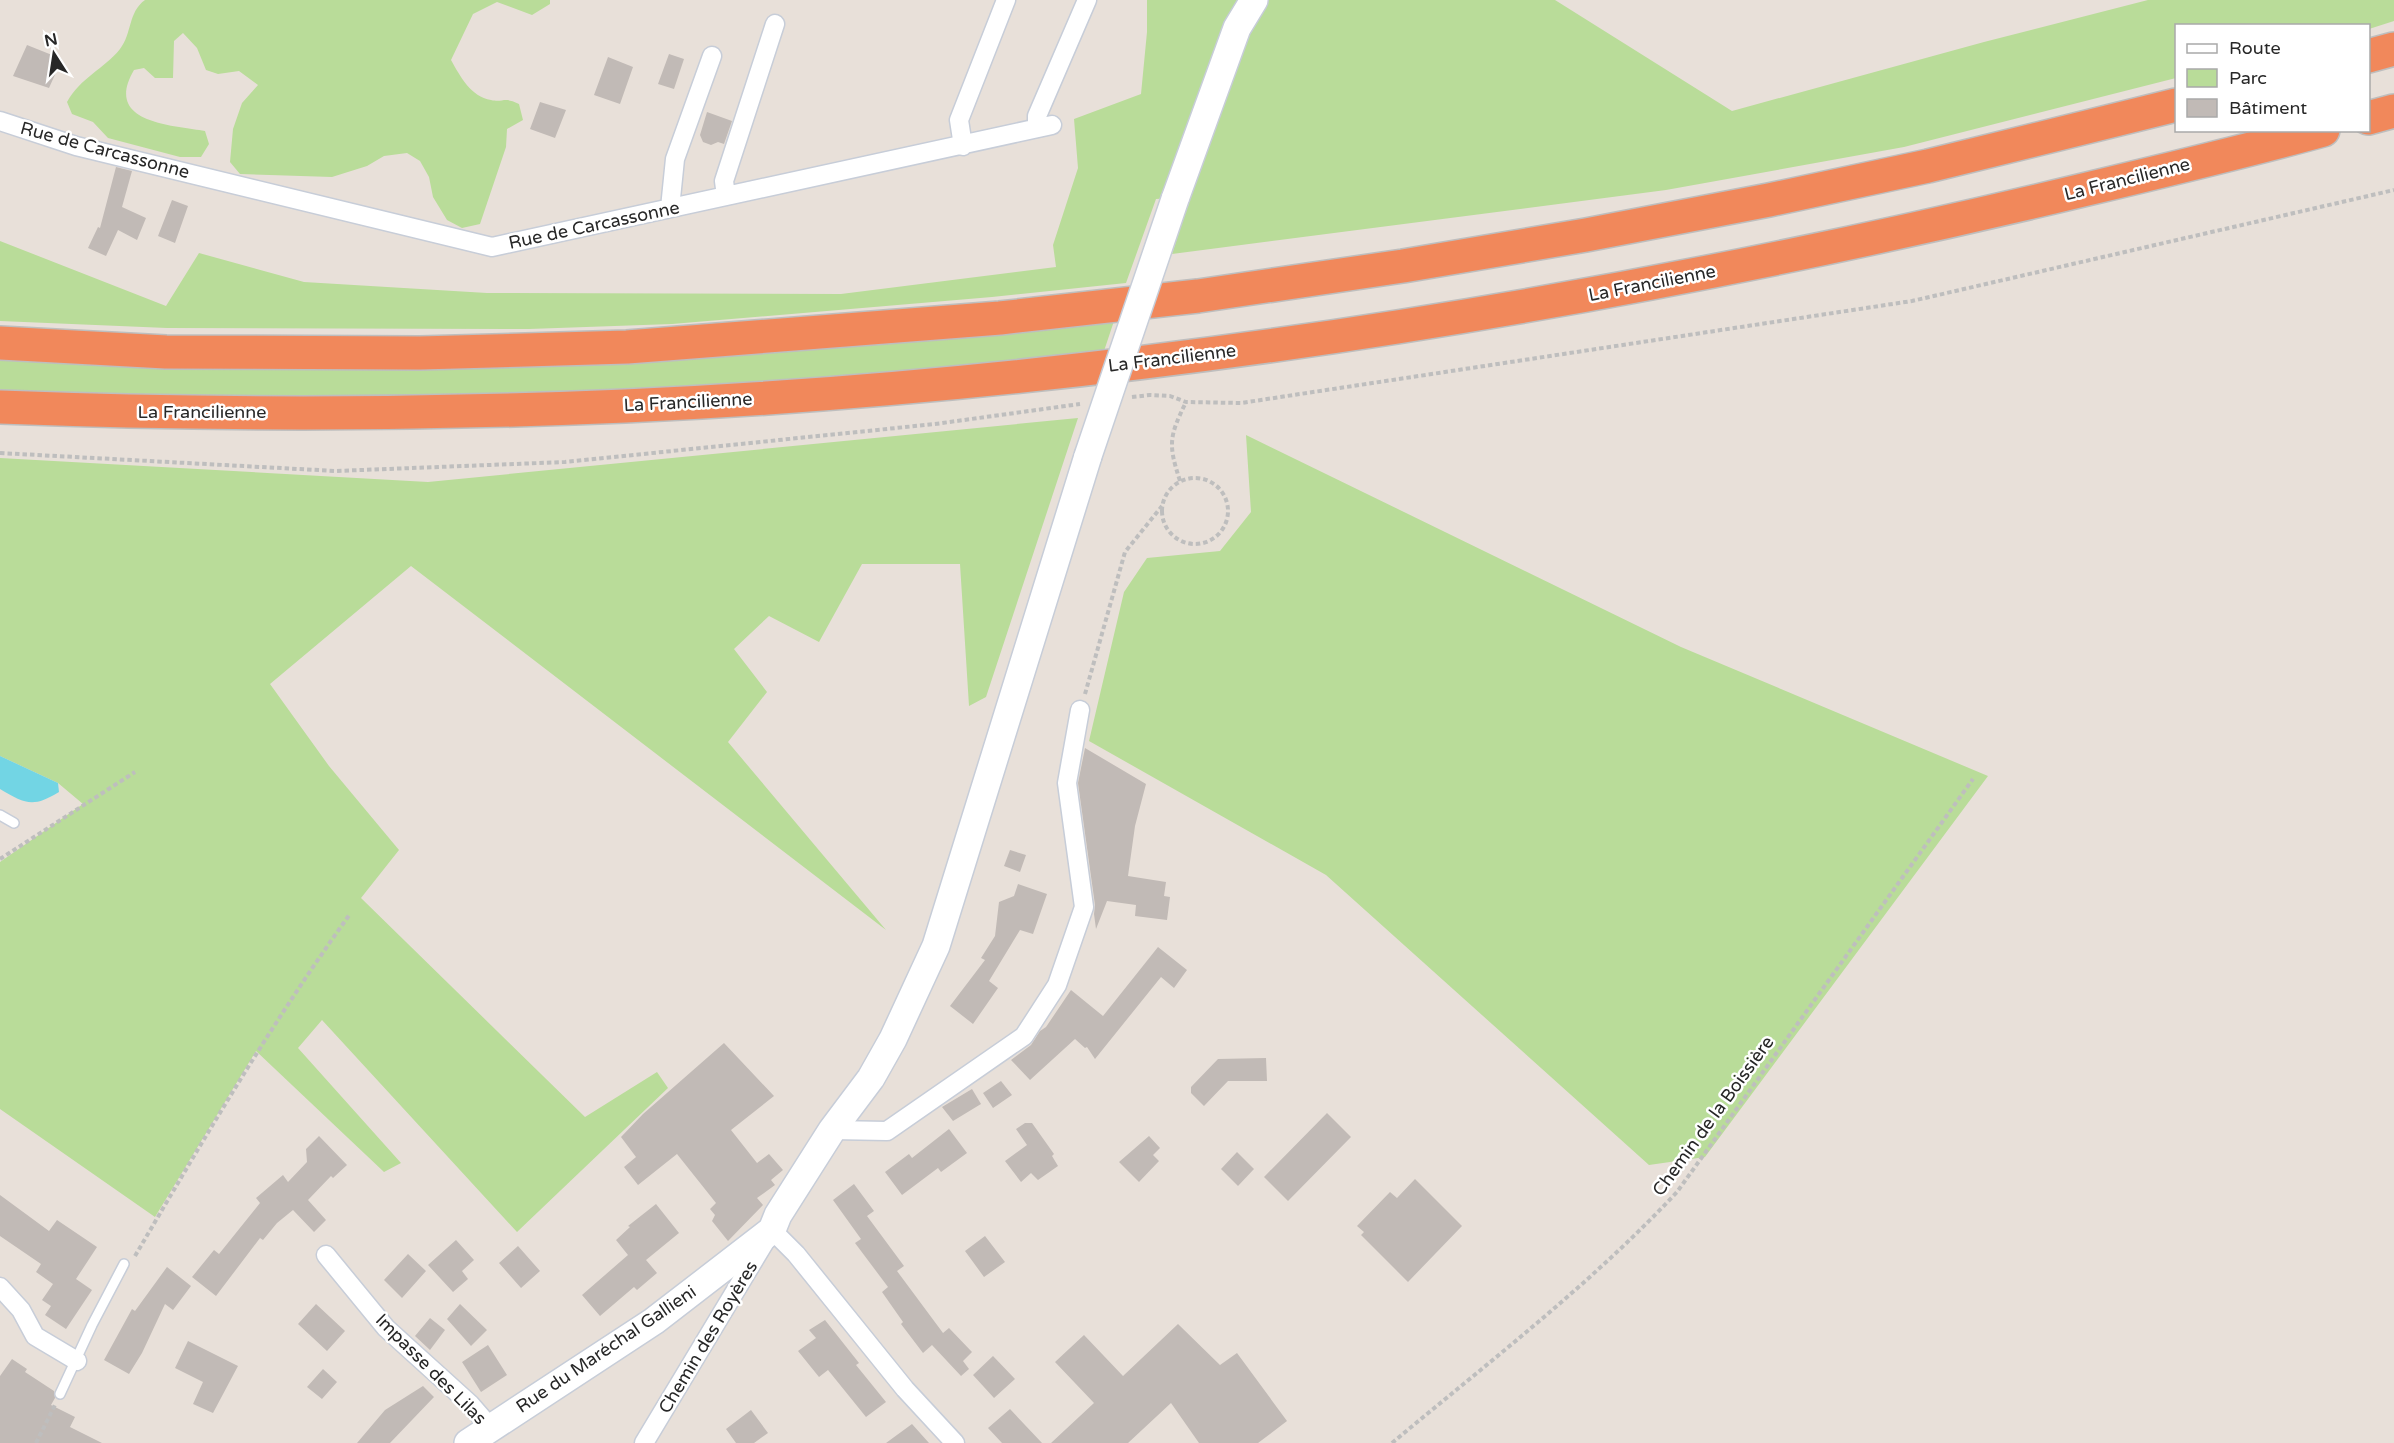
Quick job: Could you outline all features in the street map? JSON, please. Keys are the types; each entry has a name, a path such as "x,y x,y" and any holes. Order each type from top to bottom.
{"highway":[{"path":"2370,55 2394,49"},
{"path":"0,343 166,352 420,353 627,347 1000,318 1198,296 1403,266 1586,235 1769,200 1928,166 2175,105"},
{"path":"2370,117 2394,111"},
{"name":"La Francilienne","path":"0,407 172,413 431,413 629,406 854,391 1012,377 1205,355 1418,324 1783,258 1944,224 2315,132"}],"street":[{"path":"963,146 959,120 1006,0"},
{"name":"Rue de Carcassonne","path":"0,121 76,146 492,247 1045,127 1037,116 1086,0"},
{"path":"955,1443 905,1389 796,1254 772,1230 778,1215 832,1130 871,1078 893,1039 936,946 1088,456 1175,199 1237,28 1254,0"},
{"path":"726,196 724,181 775,24"},
{"path":"670,208 675,159 712,56"},
{"path":"832,1130 887,1131 1024,1036 1056,985 1084,907 1067,783 1080,710"},
{"name":"Rue du Maréchal Gallieni","path":"468,1443 654,1321 772,1230"},
{"name":"Chemin des Royères","path":"644,1443 772,1230"},
{"name":"Impasse des Lilas","path":"326,1255 387,1328 470,1404 490,1427"},
{"path":"0,1287 21,1310 35,1336 77,1361"}],"lane":[{"path":"0,815 14,823"},
{"path":"60,1394 124,1264"}],"path":[{"path":"1180,481 1171,452 1174,427 1186,402"},
{"path":"1080,710 1125,552 1162,506 1171,487 1190,478 1201,479 1219,489 1228,508 1227,518 1223,529 1205,543 1183,542 1166,528 1162,517 1162,506"},
{"path":"0,859 135,772"},
{"name":"Chemin de la Boissière","path":"1392,1443 1596,1273 1640,1232 1677,1192 1973,779"},
{"path":"124,1264 133,1259 267,1035 297,988 350,914"},
{"path":"36,1443 60,1394"}],"green space":[{"path":"145,0 550,0 550,4 532,15 497,2 473,14 451,60 462,79 478,95 495,101 510,100 519,104 523,120 507,129 506,147 480,224 462,228 447,220 433,197 429,177 420,161 407,153 384,156 367,166 332,177 240,174 230,162 233,129 242,103 258,85 239,71 218,74 206,70 197,48 183,33 174,41 173,78 155,78 144,68 134,70 127,88 127,101 134,111 145,118 159,123 205,131 209,144 201,157 180,157 108,138 93,122 72,114 67,102 72,94 120,49 136,11"},
{"path":"1147,0 1555,0 1732,111 2148,0 2394,0 2394,21 2370,29 2370,24 2175,24 2175,78 1904,147 1666,190 1172,254 1190,197 1156,199 1126,283 992,297 672,324 529,329 167,328 0,321 0,241 166,306 199,253 304,282 487,293 841,294 1056,267 1053,245 1078,168 1074,119 1141,94 1147,32"},
{"path":"1115,318 1102,357 671,394 187,401 0,393 0,357"},
{"path":"1078,418 986,697 969,706 960,564 862,564 819,642 769,616 734,649 767,692 728,742 886,930 411,566 270,684 329,766 399,850 361,898 585,1117 657,1072 668,1088 517,1232 322,1020 298,1048 401,1163 384,1172 256,1051 155,1217 0,1109 0,862 83,804 58,783 0,756 0,458 428,482"},
{"path":"1246,435 1681,647 1988,776 1705,1157 1649,1165 1326,875 1089,741 1124,592 1147,558 1220,551 1251,512"}],"water":[{"path":"0,756 58,783 59,792 42,800 29,802 0,789"}],"building":[{"path":"27,45 62,59 49,88 13,76"},
{"path":"669,54 684,59 674,89 658,84"},
{"path":"608,57 633,67 620,104 594,95"},
{"path":"540,102 566,110 555,138 530,129"},
{"path":"707,112 732,121 724,144 718,142 711,145 703,142 700,135"},
{"path":"116,167 132,171 122,207 146,218 137,240 118,230 106,256 88,248 98,227 100,228"},
{"path":"172,200 188,206 175,243 158,236"},
{"path":"1085,748 1146,784 1135,826 1128,876 1166,882 1164,896 1170,897 1167,920 1135,916 1136,905 1107,901 1096,929 1095,905 1078,783"},
{"path":"1010,850 1026,855 1020,872 1004,866"},
{"path":"1018,884 1047,894 1033,934 1020,930 989,981 998,988 973,1024 950,1006 985,960 981,958 995,936 999,902 1014,896"},
{"path":"1158,947 1187,970 1174,988 1161,977 1095,1059 1087,1047 1085,1048 1075,1039 1030,1080 1011,1060 1031,1045 1071,990 1103,1016"},
{"path":"724,1043 774,1096 731,1130 757,1163 769,1154 783,1170 771,1180 775,1185 757,1198 763,1205 728,1241 712,1221 715,1215 710,1209 716,1203 677,1154 638,1185 624,1167 636,1157 621,1137 643,1114"},
{"path":"1266,1058 1267,1081 1228,1081 1204,1106 1191,1093 1191,1087 1218,1059"},
{"path":"1001,1081 1012,1095 993,1108 983,1093"},
{"path":"972,1089 981,1104 953,1121 942,1107"},
{"path":"1327,1113 1351,1137 1288,1201 1264,1177"},
{"path":"1025,1123 1032,1123 1054,1154 1052,1156 1058,1166 1038,1180 1031,1173 1021,1182 1005,1161 1027,1145 1016,1129"},
{"path":"949,1129 967,1153 941,1172 938,1168 902,1195 885,1172 909,1154 912,1158"},
{"path":"319,1136 347,1165 333,1178 331,1176 308,1200 326,1220 314,1232 293,1210 277,1223 263,1240 260,1238 216,1296 192,1277 214,1250 219,1254 260,1203 256,1198 283,1175 288,1182 307,1162 306,1149"},
{"path":"1149,1136 1160,1148 1153,1155 1159,1161 1139,1182 1119,1162"},
{"path":"1237,1152 1254,1169 1238,1186 1221,1169"},
{"path":"1415,1179 1462,1226 1408,1282 1361,1235 1364,1232 1357,1226 1390,1192 1397,1198"},
{"path":"854,1184 874,1211 867,1216 904,1266 897,1271 943,1333 949,1328 972,1352 963,1361 969,1369 961,1376 932,1345 923,1353 901,1324 903,1322 882,1292 888,1287 855,1243 861,1239 833,1200"},
{"path":"0,1195 49,1231 57,1220 97,1247 76,1279 92,1290 66,1329 45,1315 51,1306 42,1300 53,1284 36,1272 41,1264 0,1236"},
{"path":"656,1204 679,1233 646,1260 657,1273 637,1290 634,1287 600,1316 582,1295 628,1255 616,1240 630,1227 628,1226"},
{"path":"985,1236 1005,1262 984,1277 965,1251"},
{"path":"456,1240 474,1260 462,1271 468,1279 453,1292 428,1265"},
{"path":"518,1246 540,1271 521,1288 499,1263"},
{"path":"408,1254 426,1271 402,1298 384,1280"},
{"path":"167,1267 191,1286 173,1310 165,1304 142,1353 129,1374 104,1360 132,1309 135,1311"},
{"path":"316,1304 345,1331 327,1351 298,1324"},
{"path":"460,1304 487,1330 471,1346 447,1319"},
{"path":"430,1318 445,1330 430,1350 415,1336"},
{"path":"825,1320 859,1363 856,1365 886,1402 866,1417 828,1370 819,1377 798,1351 816,1338 809,1330"},
{"path":"1178,1324 1220,1365 1237,1353 1287,1421 1258,1443 1199,1443 1171,1403 1128,1443 1051,1443 1094,1403 1055,1362 1084,1335 1123,1376"},
{"path":"188,1341 238,1366 213,1413 193,1404 203,1382 175,1368"},
{"path":"488,1345 507,1375 481,1392 462,1362"},
{"path":"993,1356 1015,1379 994,1398 973,1375"},
{"path":"12,1359 27,1369 25,1372 54,1391 55,1398 51,1405 75,1417 70,1427 102,1443 0,1443 0,1376"},
{"path":"323,1369 337,1382 322,1399 307,1387"},
{"path":"423,1386 434,1397 390,1443 357,1443 385,1410"},
{"path":"1010,1409 1042,1443 1002,1443 988,1428"},
{"path":"751,1410 768,1433 754,1443 736,1443 726,1429"},
{"path":"912,1424 929,1443 886,1443"}]}
